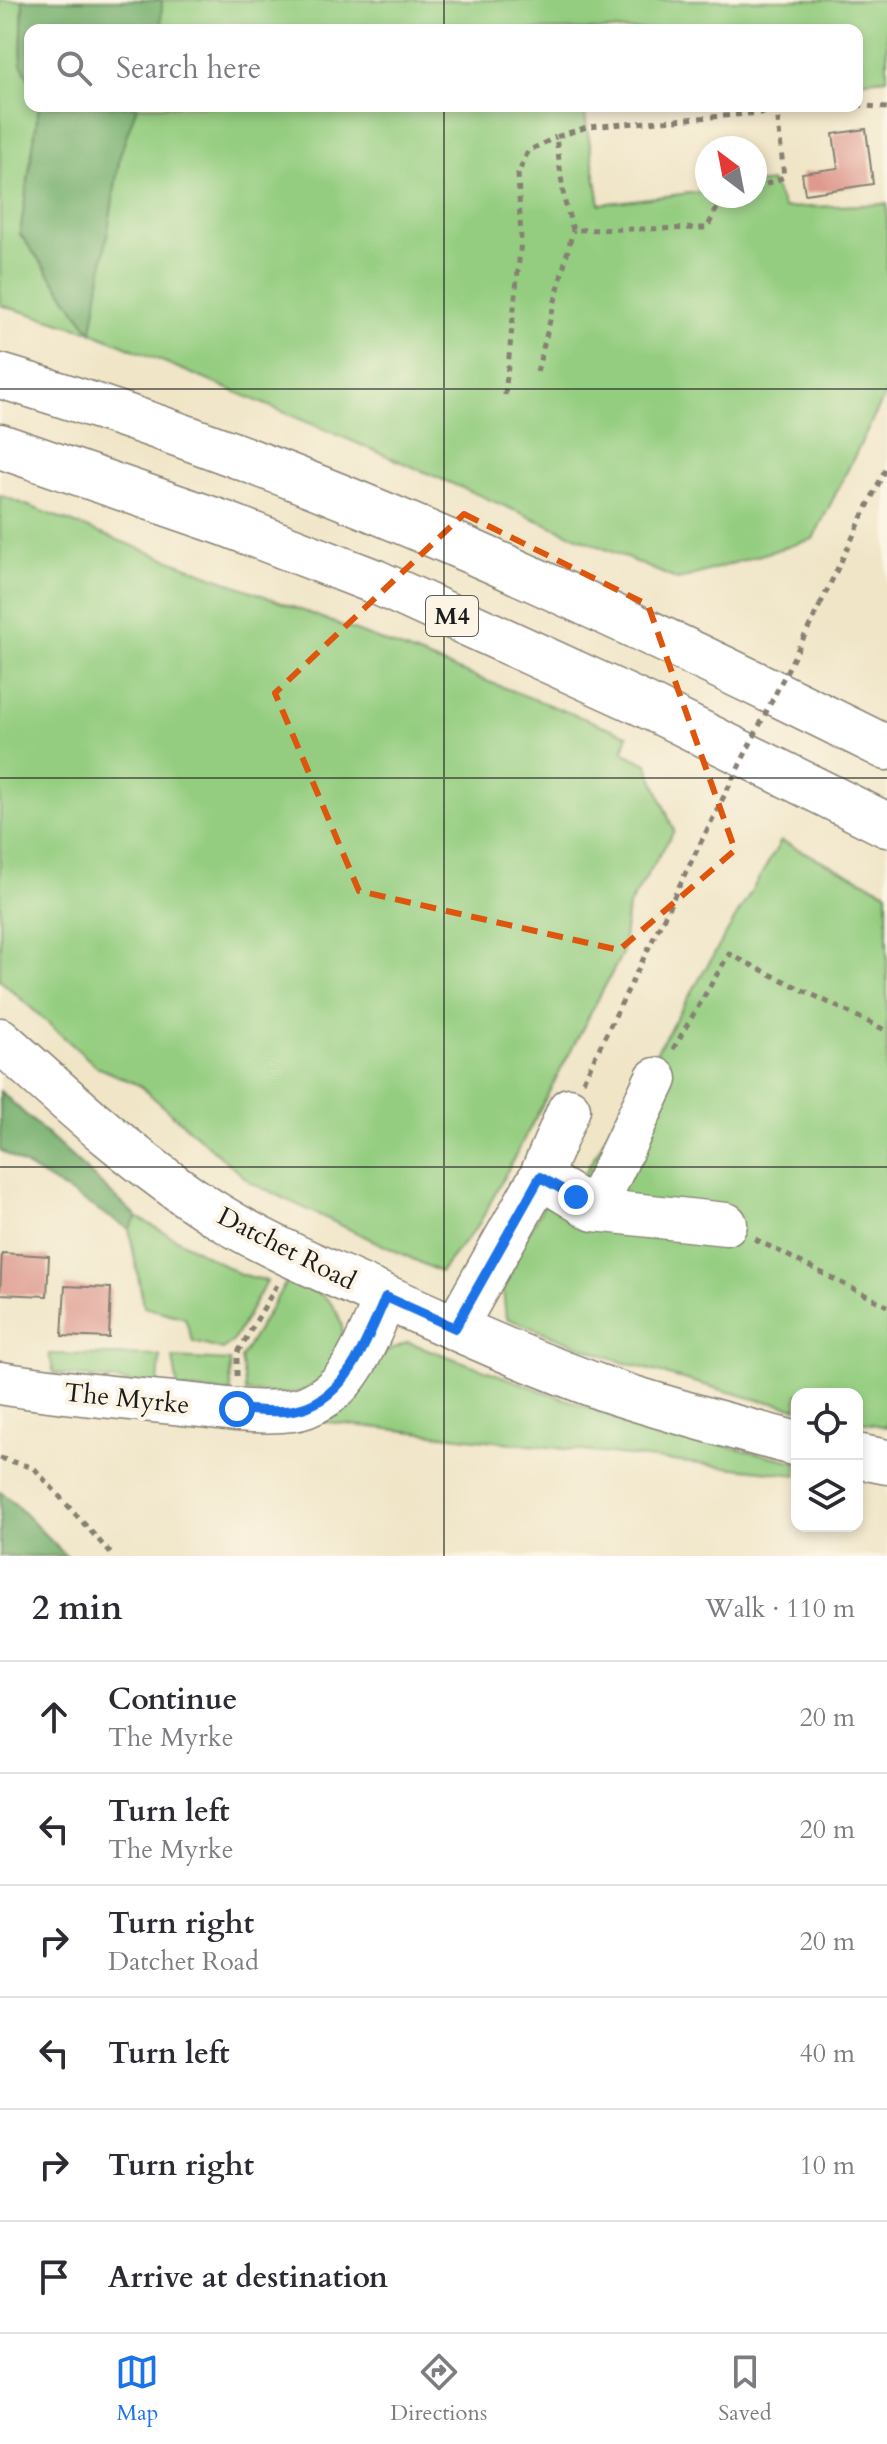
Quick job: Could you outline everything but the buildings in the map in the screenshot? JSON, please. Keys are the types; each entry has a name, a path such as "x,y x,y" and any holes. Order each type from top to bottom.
{"main road":[{"name":"M4","path":"0,376 106,407 369,507 568,595 887,748"},
{"name":"M4","path":"0,446 197,513 376,582 643,704 887,825"},
{"name":"Datchet Road","path":"0,1040 118,1142 217,1215 278,1249 510,1353 605,1389 713,1423 791,1442"},
{"path":"863,1457 887,1462"}],"street":[{"path":"594,1210 656,1079"},
{"path":"455,1328 540,1177 569,1109"},
{"path":"540,1177 594,1210 726,1224"},
{"name":"The Myrke","path":"0,1383 237,1409 270,1412 296,1410 320,1400 335,1389 353,1365 386,1297"}],"path":[{"path":"863,106 887,108"},
{"path":"505,395 521,241 518,174 528,151 556,137 587,127 765,112"},
{"path":"767,184 784,177 777,112"},
{"path":"537,372 573,230 564,199 556,137"},
{"path":"573,230 707,228 717,208"},
{"path":"700,844 887,466"},
{"path":"656,1079 729,954 887,1031"},
{"path":"726,1224 887,1306"},
{"path":"237,1409 237,1354 279,1280 272,1274"},
{"path":"0,1458 34,1468 113,1556"}],"highlighted area":[{"path":"464,514 648,605 735,850 619,950 359,891 275,693"}],"green space":[{"path":"0,0 23,0 21,63 24,69 24,112 38,112 20,234 91,332 0,305"},
{"path":"23,0 162,0 161,24 24,24 24,69 21,63"},
{"path":"79,0 887,0 887,78 863,80 863,24 85,24"},
{"path":"38,112 135,112 120,155 92,332 20,234"},
{"path":"107,112 585,112 600,204 695,192 695,208 767,208 767,183 772,182 784,208 887,204 887,391 813,539 678,580 91,332 120,155"},
{"path":"0,495 628,735 623,752 647,764 674,831 628,907 622,954 479,1224 440,1272 251,1183 139,1085 97,1067 0,980"},
{"path":"781,841 887,892 887,1427 863,1422 863,1388 791,1388 791,1407 625,1363 506,1318 502,1280 544,1205 564,1208"},
{"path":"0,1091 137,1217 129,1229 0,1150"},
{"path":"137,1217 240,1274 267,1281 233,1341 223,1350 193,1342 185,1318 144,1307 129,1229"},
{"path":"288,1279 323,1296 336,1311 342,1325 340,1351 326,1374 302,1391 282,1394 246,1392 241,1358"},
{"path":"408,1342 642,1427 791,1461 791,1474 309,1420 382,1353"},
{"path":"49,1354 160,1356 158,1386 54,1373"},
{"path":"173,1358 230,1361 231,1393 178,1389"},
{"path":"0,1492 9,1498 66,1556 0,1556"}],"route":[{"path":"237,1409 270,1412 296,1410 320,1400 335,1389 353,1365 386,1297 455,1328 540,1177 576,1197"}]}
